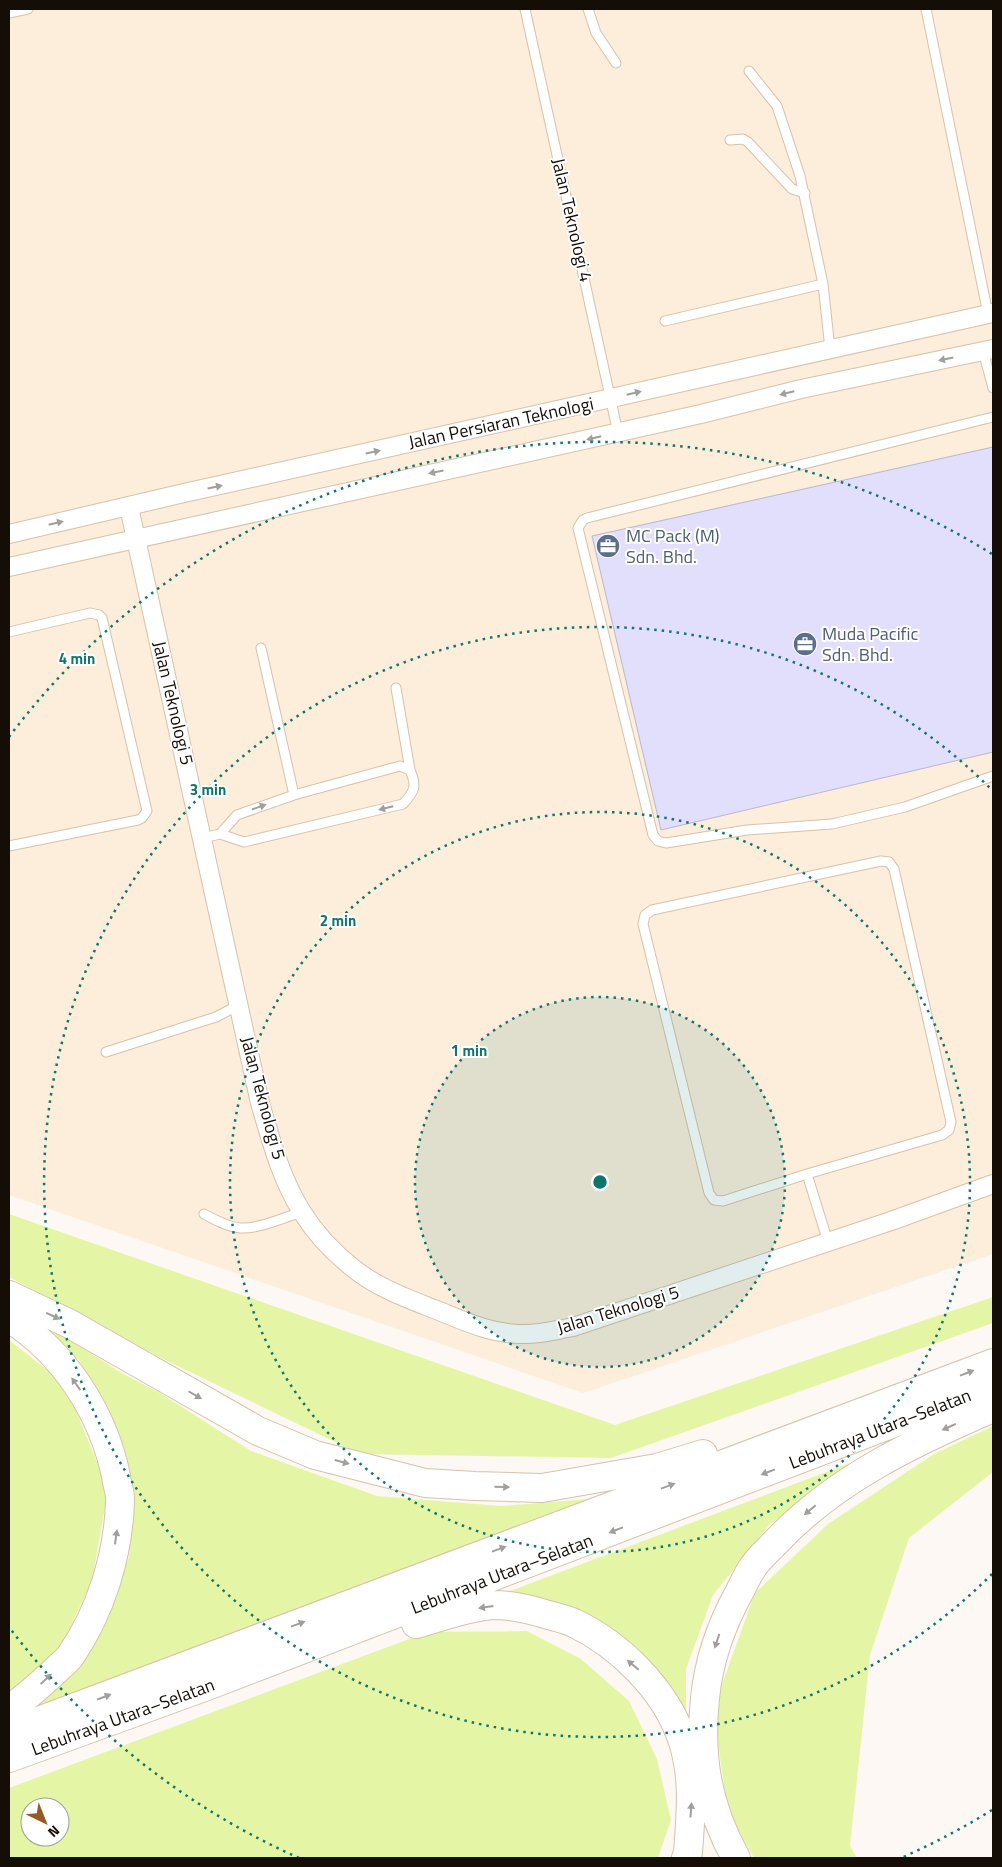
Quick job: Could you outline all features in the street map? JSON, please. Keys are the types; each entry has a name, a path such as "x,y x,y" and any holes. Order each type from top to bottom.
{"highway":[{"path":"9,1295 70,1324 258,1431 314,1455 425,1483 542,1488 599,1479 657,1468 798,1426 873,1409"},
{"path":"9,1318 29,1330 57,1358 78,1386 98,1420 112,1459 120,1500 116,1543 106,1582 93,1617 70,1657 38,1687 9,1710"},
{"name":"Lebuhraya Utara–Selatan","path":"9,1732 993,1363"},
{"name":"Lebuhraya Utara–Selatan","path":"9,1758 207,1686 993,1385"},
{"path":"736,1858 722,1833 712,1802 704,1767 702,1725 708,1671 713,1653 725,1618 753,1567 788,1528 835,1490 913,1444 993,1408"},
{"path":"207,1686 466,1609 494,1605 525,1608 573,1623 599,1637 636,1667 650,1682 670,1711 682,1737 690,1770 692,1799 686,1858"}],"street":[{"name":"Jalan Persiaran Teknologi","path":"9,534 991,313"},
{"name":"Jalan Persiaran Teknologi","path":"9,566 618,432 801,389 988,350"},
{"name":"Jalan Teknologi 5","path":"129,506 260,1103 277,1158 302,1212 337,1254 354,1269 398,1294 473,1325 494,1331 521,1334 573,1327 828,1242 993,1184"}],"lane":[{"path":"9,13 28,9"},
{"name":"Jalan Teknologi 4","path":"525,9 618,432"},
{"path":"588,9 596,33 616,63"},
{"path":"926,9 991,313"},
{"path":"749,71 777,106 805,192 823,284 830,348"},
{"path":"730,140 743,139 748,142 792,189 805,192"},
{"path":"665,321 823,284"},
{"path":"988,350 993,388"},
{"path":"993,417 587,518 583,520 578,528 654,835 658,841 666,843 747,830 832,824 905,807 993,776"},
{"path":"9,632 90,613 95,613 102,618 147,811 138,820 9,846"},
{"path":"261,648 294,795"},
{"path":"203,838 220,834 244,842 403,804 413,793 415,780 410,770 396,688"},
{"path":"220,834 237,815 294,795 400,766 410,770"},
{"path":"885,860 894,869 951,1126 946,1134 942,1136 807,1174 723,1201 714,1200 711,1197 643,920 645,915 652,910 885,860"},
{"path":"106,1052 216,1017 240,1005"},
{"path":"807,1174 828,1242"},
{"path":"204,1214 218,1222 240,1228 256,1226 302,1212"}],"shaded area":[{"path":"9,9 993,9 993,1254 583,1393 9,1195"}],"green space":[{"path":"9,1214 615,1425 993,1297 993,1323 611,1458 360,1454 165,1360 9,1277"},
{"path":"31,1315 120,1372 160,1393 251,1451 377,1496 501,1506 601,1498 22,1719 92,1650 129,1557 131,1485 110,1418 79,1360 27,1318"},
{"path":"9,1340 65,1384 108,1489 92,1581 62,1645 9,1694"},
{"path":"993,1426 993,1472 909,1538 870,1655 850,1846 857,1858 754,1858 728,1812 713,1709 755,1593 828,1524 934,1454"},
{"path":"869,1456 770,1524 713,1595 686,1669 686,1740 645,1666 489,1599"},
{"path":"527,1631 581,1659 629,1701 657,1759 671,1820 658,1858 9,1858 9,1788 428,1632"}],"building":[{"name":"Muda Pacific Sdn. Bhd.","path":"993,447 993,752 661,830 592,536"}],"place":[{"name":"MC Pack (M) Sdn. Bhd.","path":"608,546"},
{"name":"Muda Pacific Sdn. Bhd.","path":"805,644"}]}
